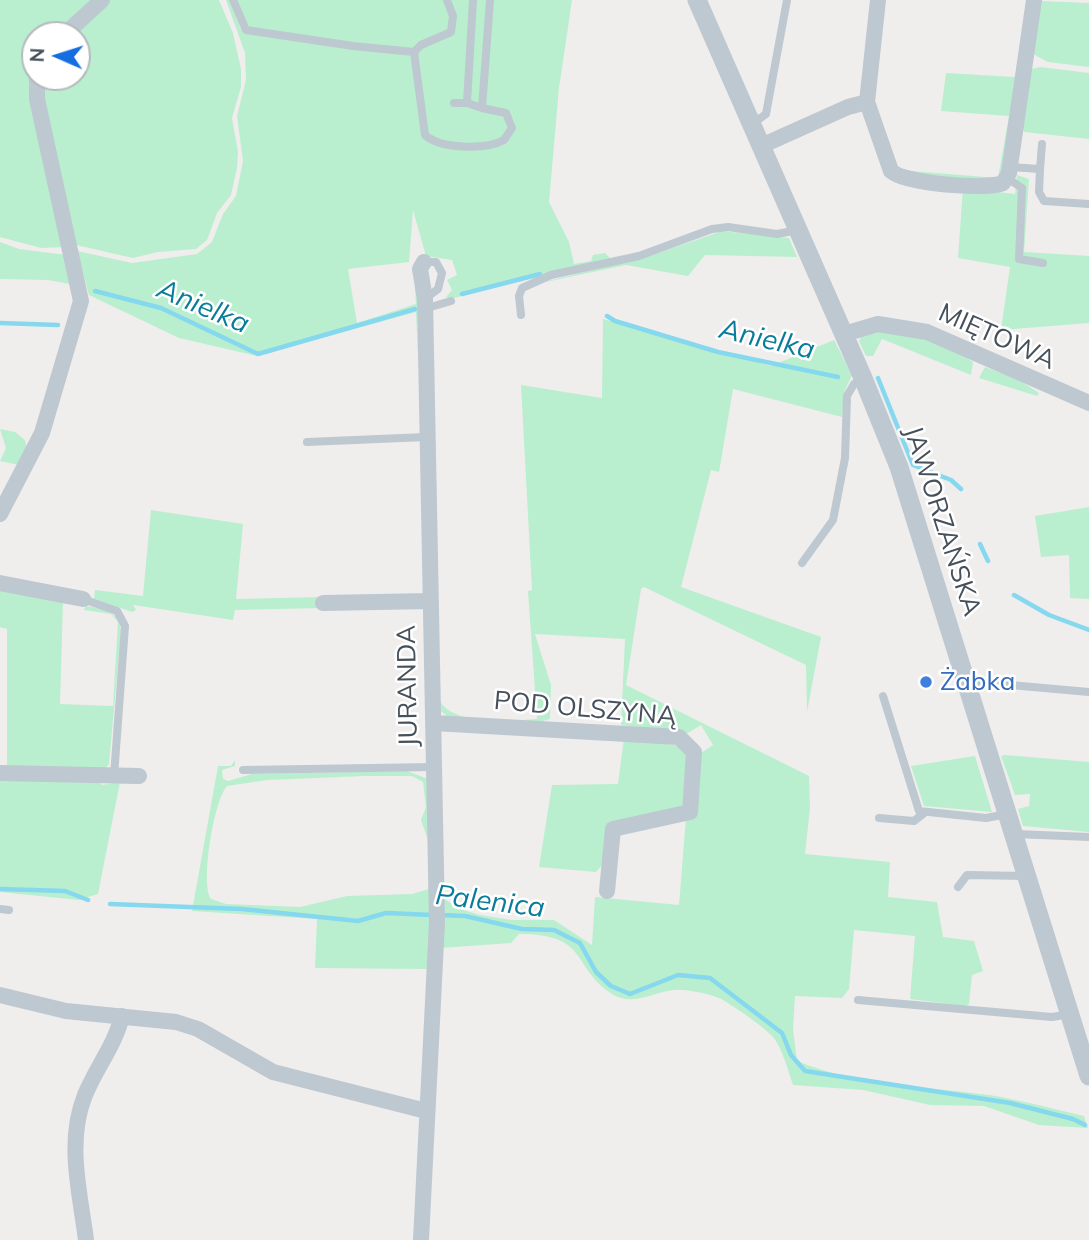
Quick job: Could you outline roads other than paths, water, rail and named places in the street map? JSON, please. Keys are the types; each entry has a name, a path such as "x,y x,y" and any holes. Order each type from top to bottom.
{"street":[{"path":"79,21 102,0"},
{"name":"JAWORZAŃSKA","path":"696,0 844,334 899,467 1089,1076"},
{"path":"878,0 867,102 890,168 897,177 984,186 997,185 1009,173 1034,0"},
{"path":"0,514 41,433 63,366 80,300 76,271 39,111 38,91"},
{"path":"761,146 848,107 867,102"},
{"name":"JURANDA","path":"421,1240 437,922 424,304 420,269 424,262"},
{"name":"MIĘTOWA","path":"844,334 878,324 927,332 1089,403"},
{"path":"0,583 83,599"},
{"path":"323,603 431,601"},
{"name":"POD OLSZYNĄ","path":"434,723 679,737 685,741 694,752 690,812 613,829 607,891"},
{"path":"0,774 139,776"},
{"path":"0,995 43,1007 188,1025 273,1072 426,1111"},
{"path":"86,1240 75,1163 79,1118 86,1092 122,1016"}],"lane":[{"path":"233,0 239,20 246,30 414,52"},
{"path":"414,52 421,45 449,34 452,24 447,0"},
{"path":"467,103 472,0"},
{"path":"482,108 490,0"},
{"path":"751,125 766,114 787,0"},
{"path":"452,24 471,25"},
{"path":"414,52 418,62 422,126 428,138 448,144 500,143 511,131 510,117 503,111 454,103"},
{"path":"1042,144 1039,192 1044,201 1089,204"},
{"path":"1009,173 1040,169"},
{"path":"1009,173 1022,188 1019,259 1043,263"},
{"path":"521,315 519,296 522,288 551,275 639,256 719,227 777,234 798,230"},
{"path":"424,304 451,301"},
{"path":"802,563 833,520 845,458 847,396 854,384 863,378"},
{"path":"307,442 426,437"},
{"path":"83,599 117,611 125,626 114,776"},
{"path":"968,685 990,684 1089,692"},
{"path":"883,696 916,807 923,814"},
{"path":"243,770 434,767"},
{"path":"880,818 914,821 923,814 986,817 1007,814"},
{"path":"1013,834 1089,837"},
{"path":"958,887 967,874 1027,876"},
{"path":"858,1000 1052,1017 1070,1014"}],"waterway":[{"name":"Anielka","path":"462,294 540,274"},
{"name":"Anielka","path":"95,291 161,308 258,354 415,309"},
{"name":"Anielka","path":"607,316 615,321 718,352 838,377"},
{"name":"Anielka","path":"0,323 58,325"},
{"name":"Anielka","path":"878,378 913,465 951,480 961,489"},
{"name":"Anielka","path":"980,544 988,561"},
{"name":"Anielka","path":"1014,595 1049,615 1089,630"},
{"name":"Palenica","path":"0,889 65,891 88,900"},
{"name":"Palenica","path":"110,904 242,909 358,921 386,913 432,915"},
{"name":"Palenica","path":"440,915 465,916 522,929 554,930 580,943 596,972 611,986 630,994 678,975 710,978 782,1033 791,1055 805,1071 1010,1103 1073,1119 1085,1125"}],"place":[{"name":"Żabka","path":"926,682"}]}
